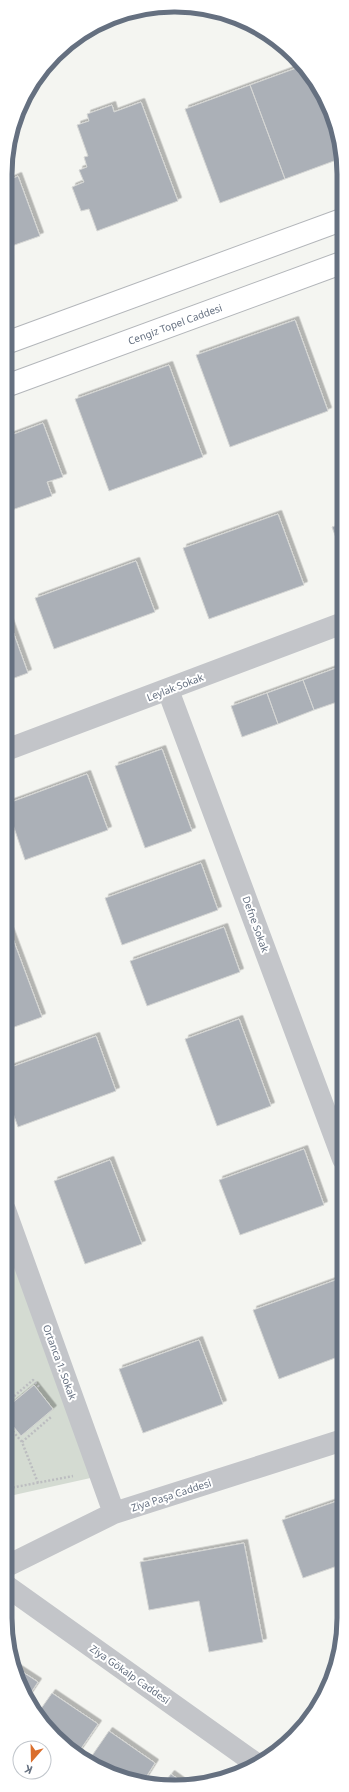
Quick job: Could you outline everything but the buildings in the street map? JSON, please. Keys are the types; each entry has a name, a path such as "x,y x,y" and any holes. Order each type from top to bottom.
{"main road":[{"path":"12,341 337,222"},
{"name":"Cengiz Topel Caddesi","path":"12,384 337,265"}],"street":[{"name":"Leylak Sokak","path":"12,748 337,625"},
{"name":"Defne Sokak","path":"168,690 337,1143"},
{"name":"Ortanca 1. Sokak","path":"12,1229 114,1513"},
{"name":"Ziya Paşa Caddesi","path":"12,1564 114,1513 337,1442"},
{"name":"Ziya Gökalp Caddesi","path":"12,1590 251,1760"}],"path":[{"path":"12,1398 33,1380 43,1392"},
{"path":"22,1442 53,1415"},
{"path":"12,1430 22,1442 38,1483"}],"shaded area":[{"path":"12,1240 95,1477 12,1495"}]}
